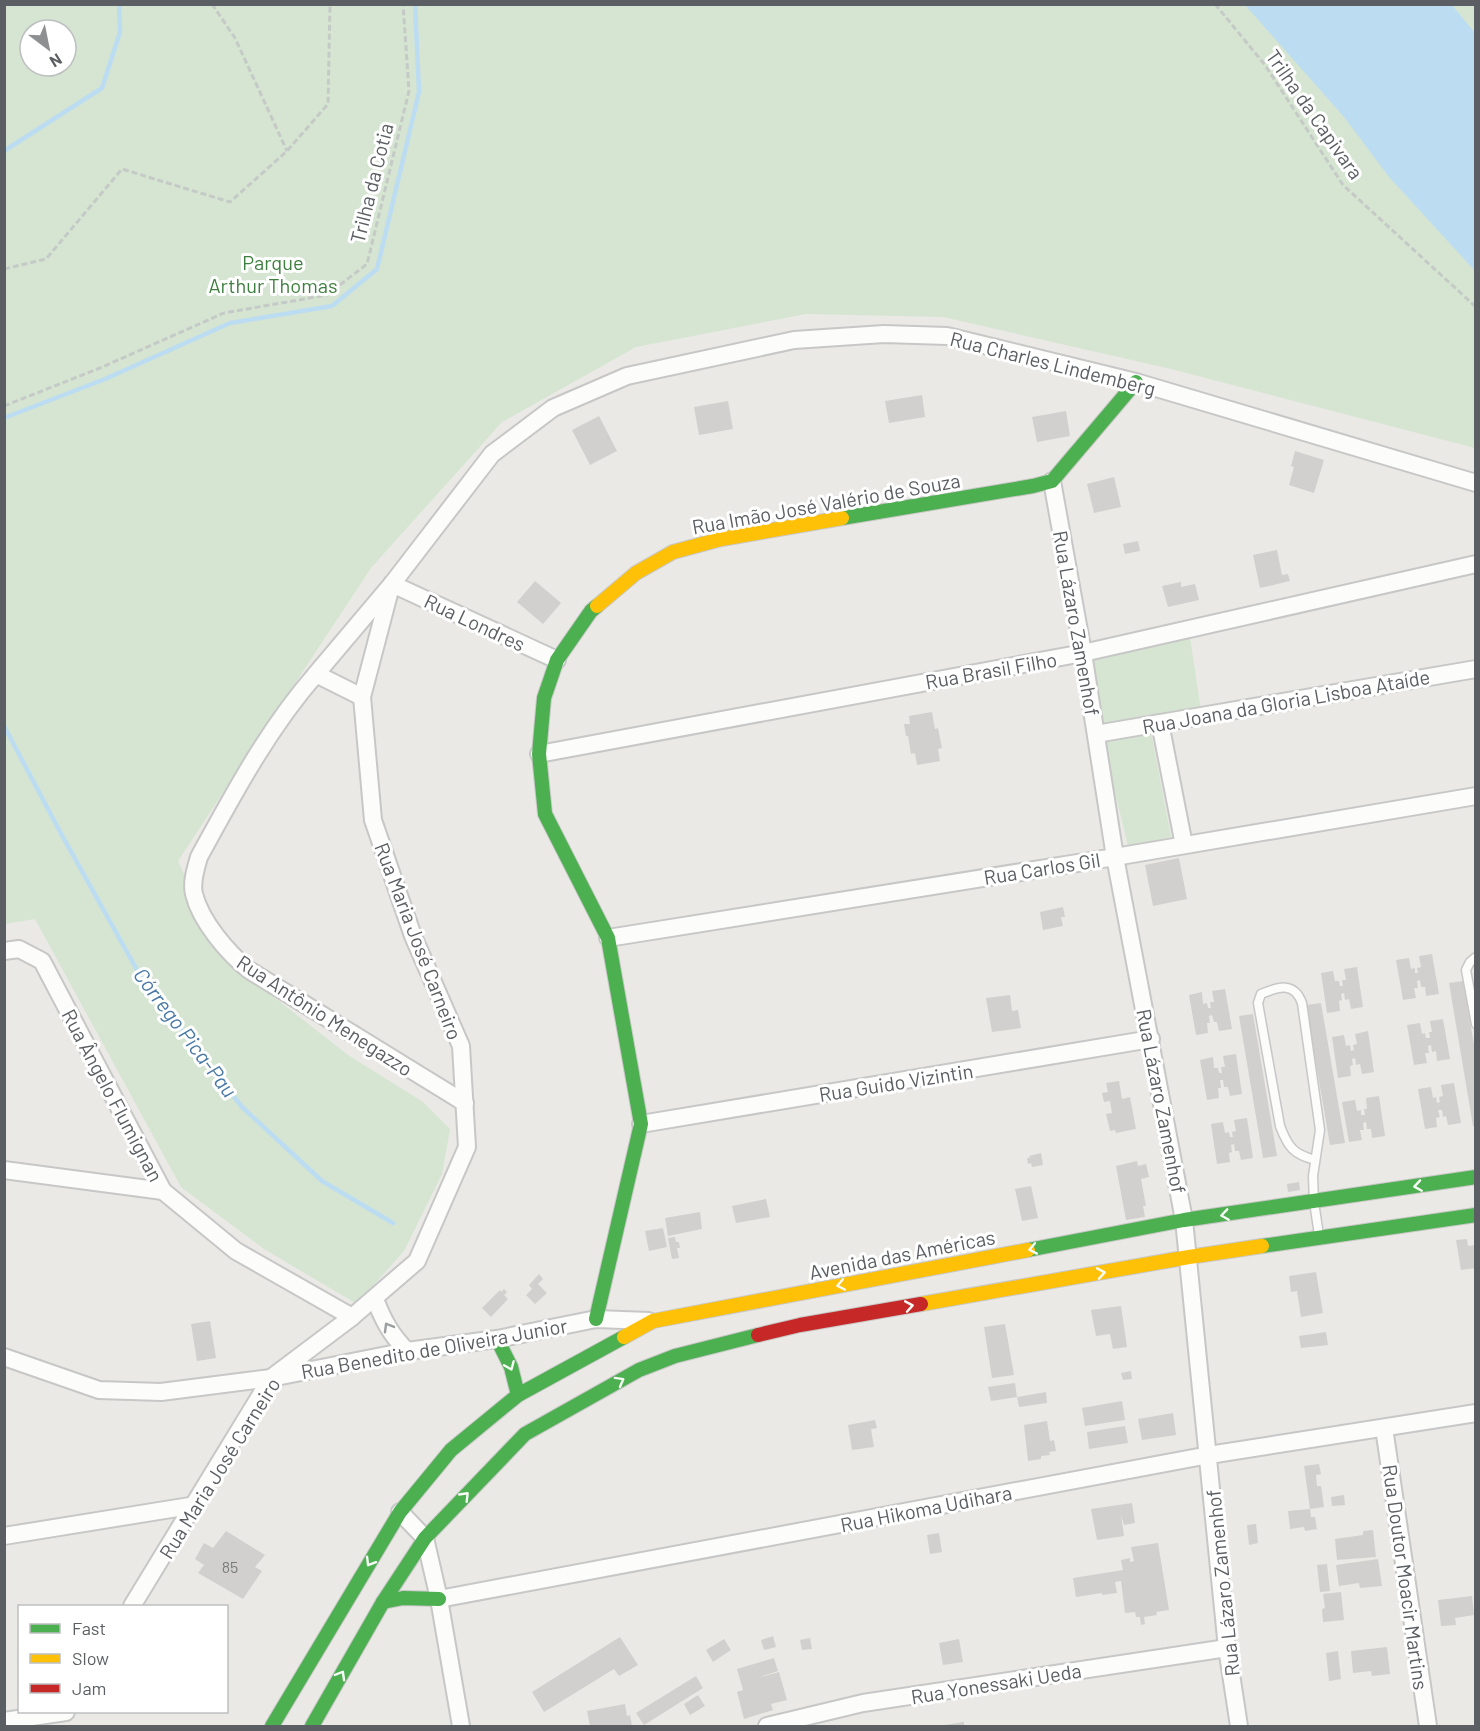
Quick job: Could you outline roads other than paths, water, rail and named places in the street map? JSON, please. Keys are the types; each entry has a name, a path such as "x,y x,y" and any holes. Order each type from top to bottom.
{"main road":[{"path":"1052,481 1136,382"},
{"name":"Rua Imão José Valério de Souza","path":"596,1319 641,1124 608,938 545,814 539,754 544,698 558,660 591,612 636,573 673,552 721,539 1052,481"},
{"name":"Avenida das Américas","path":"272,1726 400,1512 451,1450 519,1395 653,1321 1184,1220 1476,1177"},
{"path":"312,1726 383,1602 425,1538 525,1434 639,1370 675,1356 800,1325 1189,1257 1476,1215"},
{"path":"497,1339 511,1367 519,1395"},
{"path":"383,1602 403,1598 439,1599"}],"street":[{"name":"Rua Charles Lindemberg","path":"362,697 392,584 492,454 553,408 627,376 794,340 884,334 947,336 1136,382 1476,483"},
{"name":"Rua Lázaro Zamenhof","path":"1052,481 1083,653 1115,857 1184,1220 1227,1648 1239,1726"},
{"name":"Rua Brasil Filho","path":"539,754 1083,653 1476,564"},
{"name":"Rua Londres","path":"392,584 558,660"},
{"name":"Rua Antônio Menegazzo","path":"392,584 291,703 248,769 199,857 194,872 194,893 208,924 232,957 249,970 465,1103"},
{"name":"Rua Joana da Gloria Lisboa Ataíde","path":"1096,734 1476,669"},
{"path":"316,674 362,697"},
{"name":"Rua Maria José Carneiro","path":"133,1605 196,1505 271,1378 375,1299 417,1261 467,1148 461,1046 413,936 373,820 362,697"},
{"path":"1160,723 1184,845"},
{"name":"Rua Carlos Gil","path":"608,938 1115,857 1476,796"},
{"name":"Rua Ângelo Flumignan","path":"4,951 20,949 42,961 164,1191 236,1251 352,1317"},
{"name":"Rua Guido Vizintin","path":"641,1124 1151,1039"},
{"path":"4,1170 164,1191"},
{"path":"375,1299 392,1336 407,1351"},
{"name":"Rua Benedito de Oliveira Junior","path":"4,1357 99,1390 161,1392 271,1378 407,1351 497,1339 596,1319 653,1321"},
{"name":"Rua Hikoma Udihara","path":"439,1599 1209,1455 1476,1413"},
{"name":"Rua Doutor Moacir Martins","path":"1384,1428 1428,1726"},
{"path":"4,1536 196,1505"},
{"path":"400,1512 425,1538 439,1599 461,1726"},
{"name":"Rua Yonessaki Ueda","path":"767,1726 862,1703 1227,1648"},
{"path":"4,1721 60,1713"},
{"path":"57,1726 66,1713"}],"lane":[{"path":"1476,957 1466,970 1476,1024"},
{"path":"1315,1160 1300,1156 1287,1143 1280,1126 1258,1003 1261,994 1278,987 1292,989 1299,994 1302,1003 1320,1130 1315,1160 1314,1202 1320,1238"}],"water":[{"path":"1245,5 1452,5 1475,33 1475,271 1389,177 1344,117"}],"waterway":[{"path":"4,151 102,88 120,32 119,4"},
{"path":"4,418 105,379 230,323 332,306 377,269 419,92 415,4"},
{"name":"Córrego Pica-Pau","path":"4,726 142,979 242,1107 322,1181 393,1223"}],"park label":[{"name":"Parque Arthur Thomas","path":"273,274"}]}
